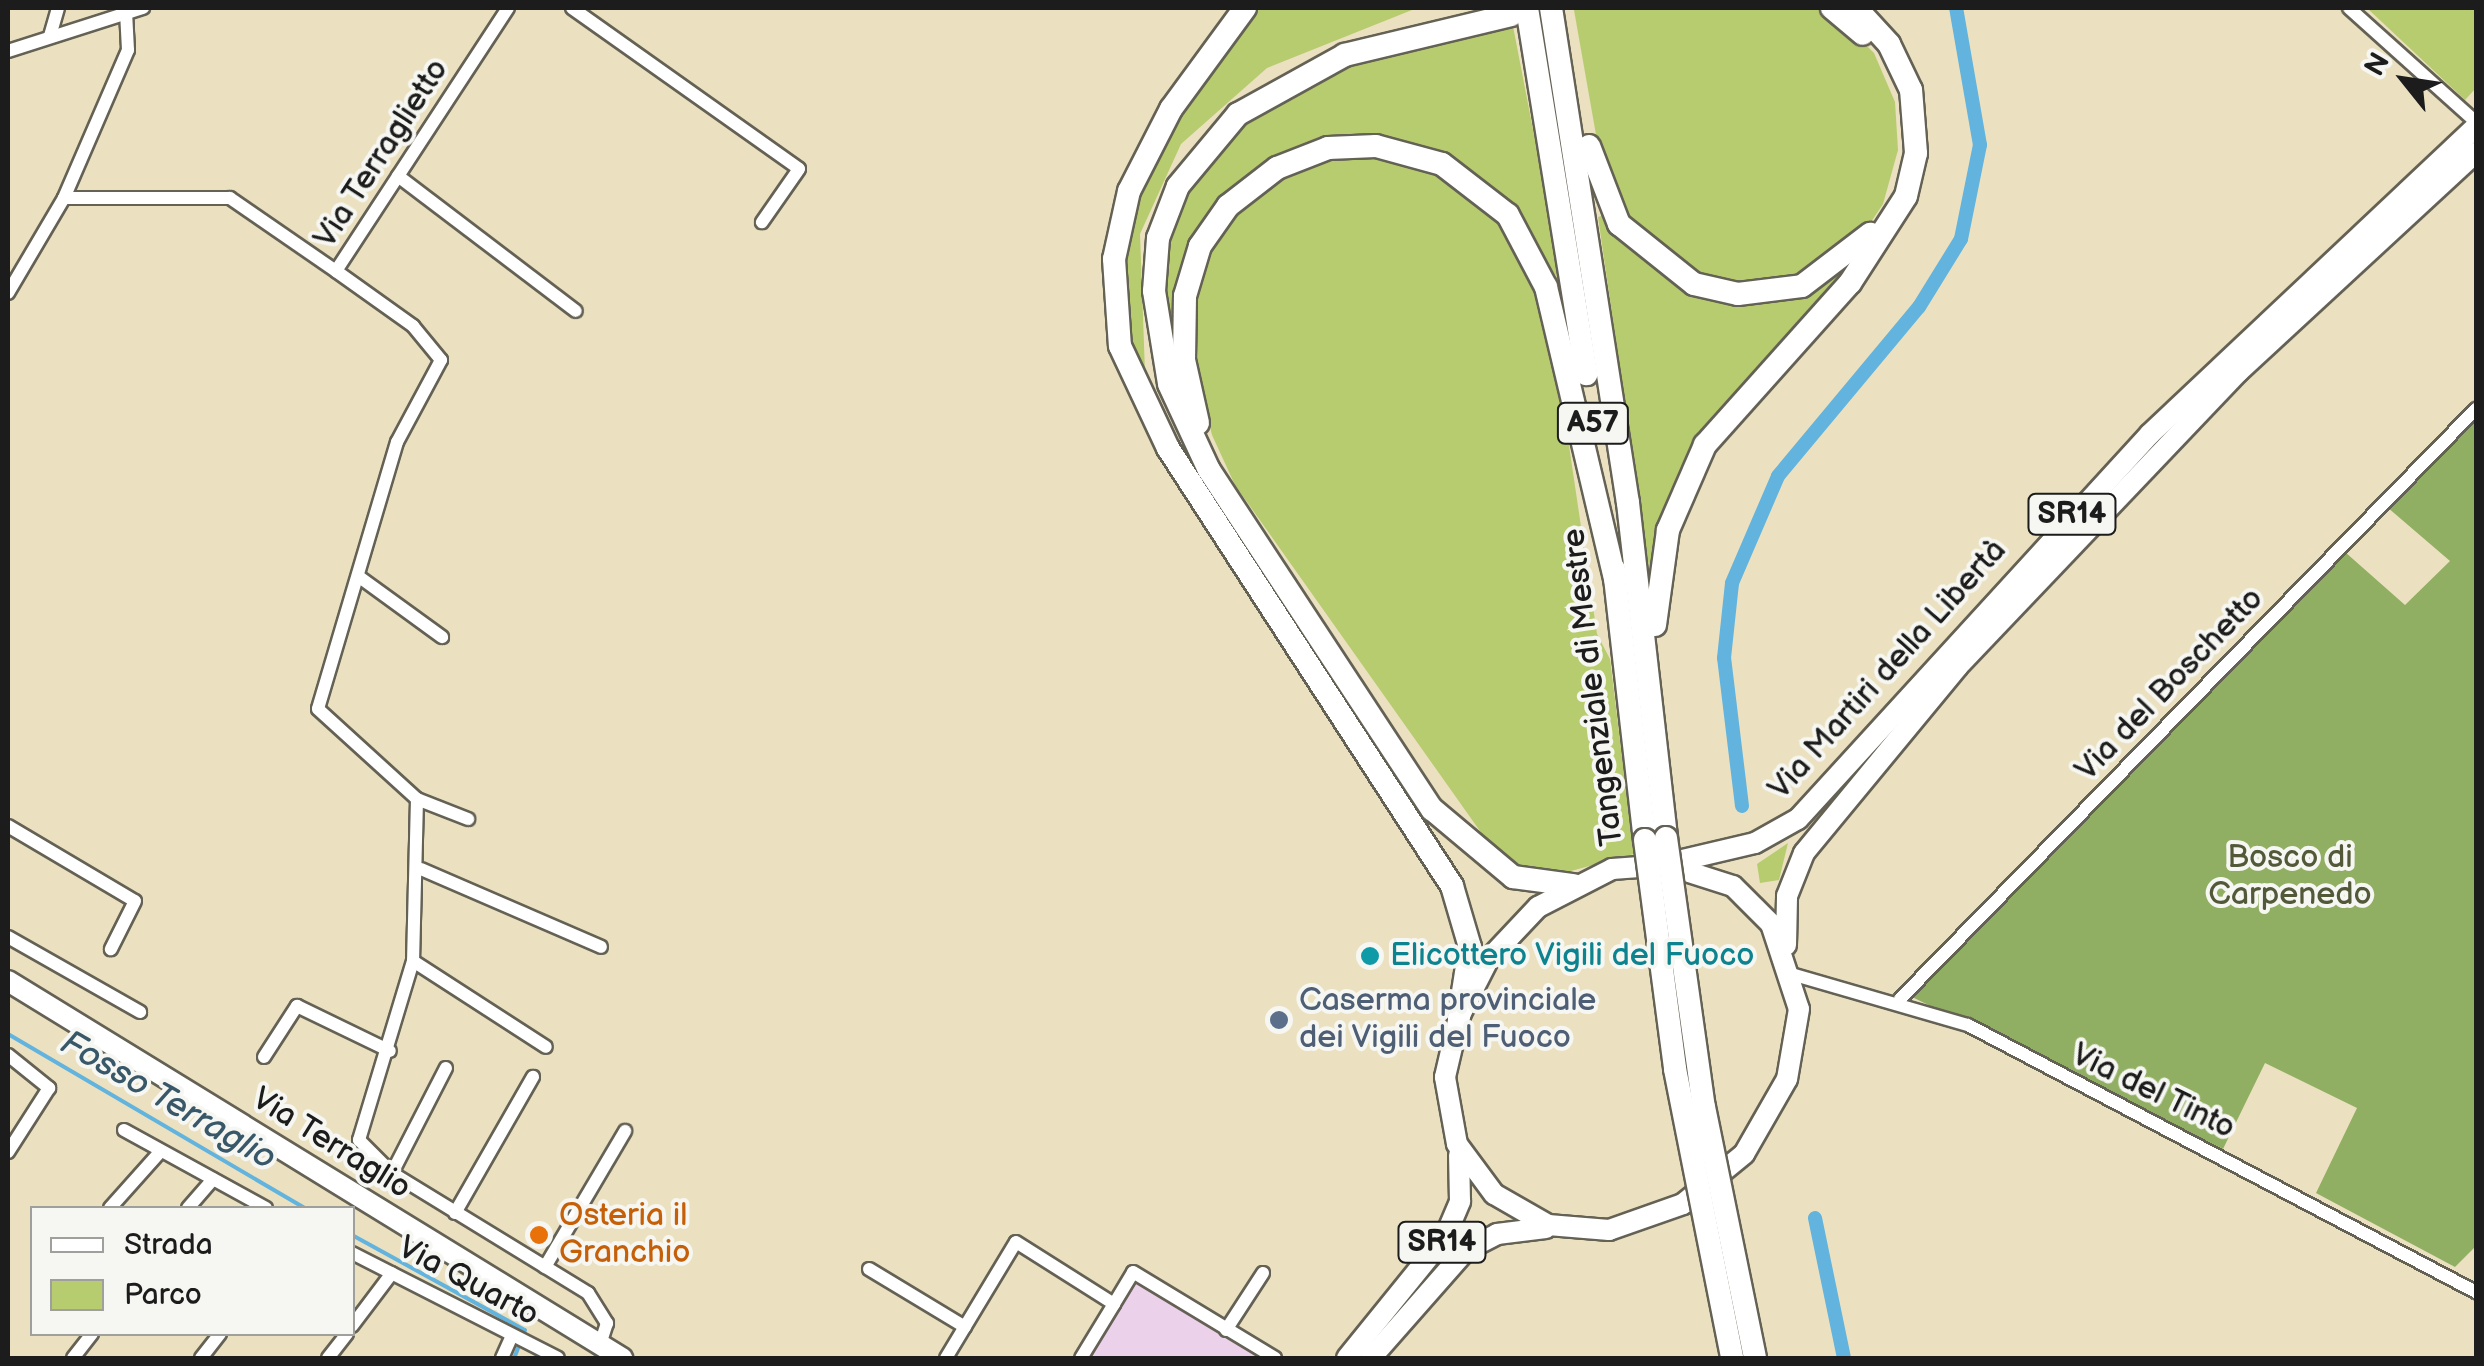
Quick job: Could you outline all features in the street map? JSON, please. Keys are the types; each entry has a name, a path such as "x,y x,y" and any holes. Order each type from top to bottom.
{"highway":[{"path":"1245,8 1146,153 1113,276 1132,381 1452,886 1470,947 1458,1018"},
{"path":"1232,542 1148,360 1141,264 1157,194 1203,128 1284,68 1352,37 1482,8"},
{"name":"A57","path":"1552,13 1571,51 1599,188 1619,224 1684,280 1760,294 1802,286 1858,249 1898,176 1895,88 1869,40 1832,8"},
{"name":"A57","path":"1651,713 1658,573 1687,478 1732,409 1862,268 1912,174 1917,130 1906,74 1856,8"},
{"name":"A57","path":"1519,11 1380,44 1300,75 1226,124 1178,186 1155,256 1158,338 1179,411 1232,510 1445,826 1513,877 1574,885"},
{"name":"Tangenziale di Mestre","path":"1519,11 1616,582 1655,839 1756,1358"},
{"name":"Tangenziale di Mestre","path":"1552,13 1651,713 1655,839 1672,1055 1732,1358"},
{"name":"A57","path":"1232,510 1184,360 1185,296 1200,246 1239,195 1288,162 1345,146 1391,148 1471,180 1526,242 1568,351 1596,528 1616,582"}],"main road":[{"name":"Via Martiri della Libertà","path":"1658,864 1734,850 1798,818 2150,434 2476,125"},
{"name":"Via Martiri della Libertà","path":"1790,969 1791,880 1858,783 2176,434 2476,152"},
{"name":"SR14","path":"1335,1358 1378,1322 1456,1215 1456,1144 1445,1091 1458,1018 1505,938 1574,885 1658,864 1744,892 1790,969 1796,1050 1744,1154 1657,1216 1609,1230 1558,1228 1481,1240 1371,1358"},
{"name":"Via Terraglio","path":"8,981 622,1358"},
{"name":"SR14","path":"1456,1144 1494,1194 1558,1228"},
{"name":"SR14","path":"1385,1358 1410,1313"},
{"path":"1347,1358 1378,1322"}],"street":[{"path":"50,36 58,8"},
{"path":"8,51 143,8"},
{"name":"Via Terraglietto","path":"468,819 417,799 318,709 397,442 441,360 413,326 336,271 508,8"},
{"path":"572,8 799,169 762,222"},
{"path":"2349,8 2476,125"},
{"path":"8,292 64,198 128,50 126,13"},
{"path":"398,176 576,312"},
{"path":"64,198 230,198 336,271"},
{"name":"Via del Boschetto","path":"1900,999 2476,409"},
{"path":"358,576 442,637"},
{"path":"417,799 421,868 413,961 390,1050 358,1140 392,1173 600,1304 607,1323 600,1344"},
{"path":"8,826 135,901 111,948"},
{"path":"421,868 601,946"},
{"path":"8,937 140,1012"},
{"path":"413,961 546,1047"},
{"name":"Via del Tinto","path":"1790,969 1900,999 2416,1252 2476,1292"},
{"path":"264,1057 297,1006 390,1050"},
{"path":"8,1055 50,1088 8,1152"},
{"path":"392,1173 446,1068"},
{"path":"455,1213 533,1076"},
{"path":"124,1130 262,1206"},
{"path":"545,1268 625,1132"},
{"path":"112,1206 161,1151"},
{"path":"190,1206 213,1180"},
{"path":"946,1358 1016,1242 1114,1304"},
{"name":"Via Quarto","path":"355,1254 515,1341 558,1358"},
{"path":"869,1269 965,1327"},
{"path":"1081,1358 1133,1272 1275,1358"},
{"path":"355,1322 392,1273"},
{"path":"1226,1330 1263,1273"},
{"path":"74,1358 90,1336"},
{"path":"201,1358 218,1336"},
{"path":"328,1358 344,1336"},
{"path":"502,1358 515,1341"}],"shaded area":[{"path":"1138,1278 1264,1358 1089,1358"}],"green space":[{"path":"1252,8 1417,8 1267,68 1181,144 1140,234 1145,372 1129,345 1124,243 1152,153"},
{"path":"1828,8 1874,53 1895,102 1898,150 1883,204 1863,234 1807,273 1755,285 1707,279 1638,235 1604,180 1574,10"},
{"path":"1849,8 1886,45 1906,86 1913,140 1901,198 1860,265 1700,445 1649,568 1598,217 1608,214 1660,271 1721,295 1794,291 1849,263 1894,209 1911,140 1895,64"},
{"path":"2367,8 2476,8 2476,88 2465,100"},
{"path":"1512,21 1563,285 1486,183 1450,157 1394,139 1269,162 1238,184 1221,204 1177,351 1165,321 1167,245 1178,203 1224,137 1309,77"},
{"path":"1351,148 1473,185 1528,257 1557,365 1597,634 1610,659 1634,854 1556,875 1520,867 1492,848 1235,485 1212,435 1187,340 1201,256 1260,181"},
{"name":"Bosco di Carpenedo","path":"2476,415 2476,1246 2455,1267 2316,1193 2357,1108 2265,1063 2223,1149 1910,996 2345,552 2405,605 2450,561 2387,507"},
{"path":"1788,843 1779,880 1760,883 1757,864"}],"waterway":[{"path":"1742,806 1724,658 1732,583 1778,476 1919,307 1961,239 1980,145 1956,8"},
{"name":"Fosso Terraglio","path":"8,1034 301,1206"},
{"path":"1815,1218 1844,1358"},
{"name":"Fosso Terraglio","path":"355,1237 525,1330 514,1358"}],"place":[{"name":"Elicottero Vigili del Fuoco","path":"1370,956"},
{"name":"Caserma provinciale dei Vigili del Fuoco","path":"1279,1020"},
{"name":"Osteria il Granchio","path":"539,1235"}]}
